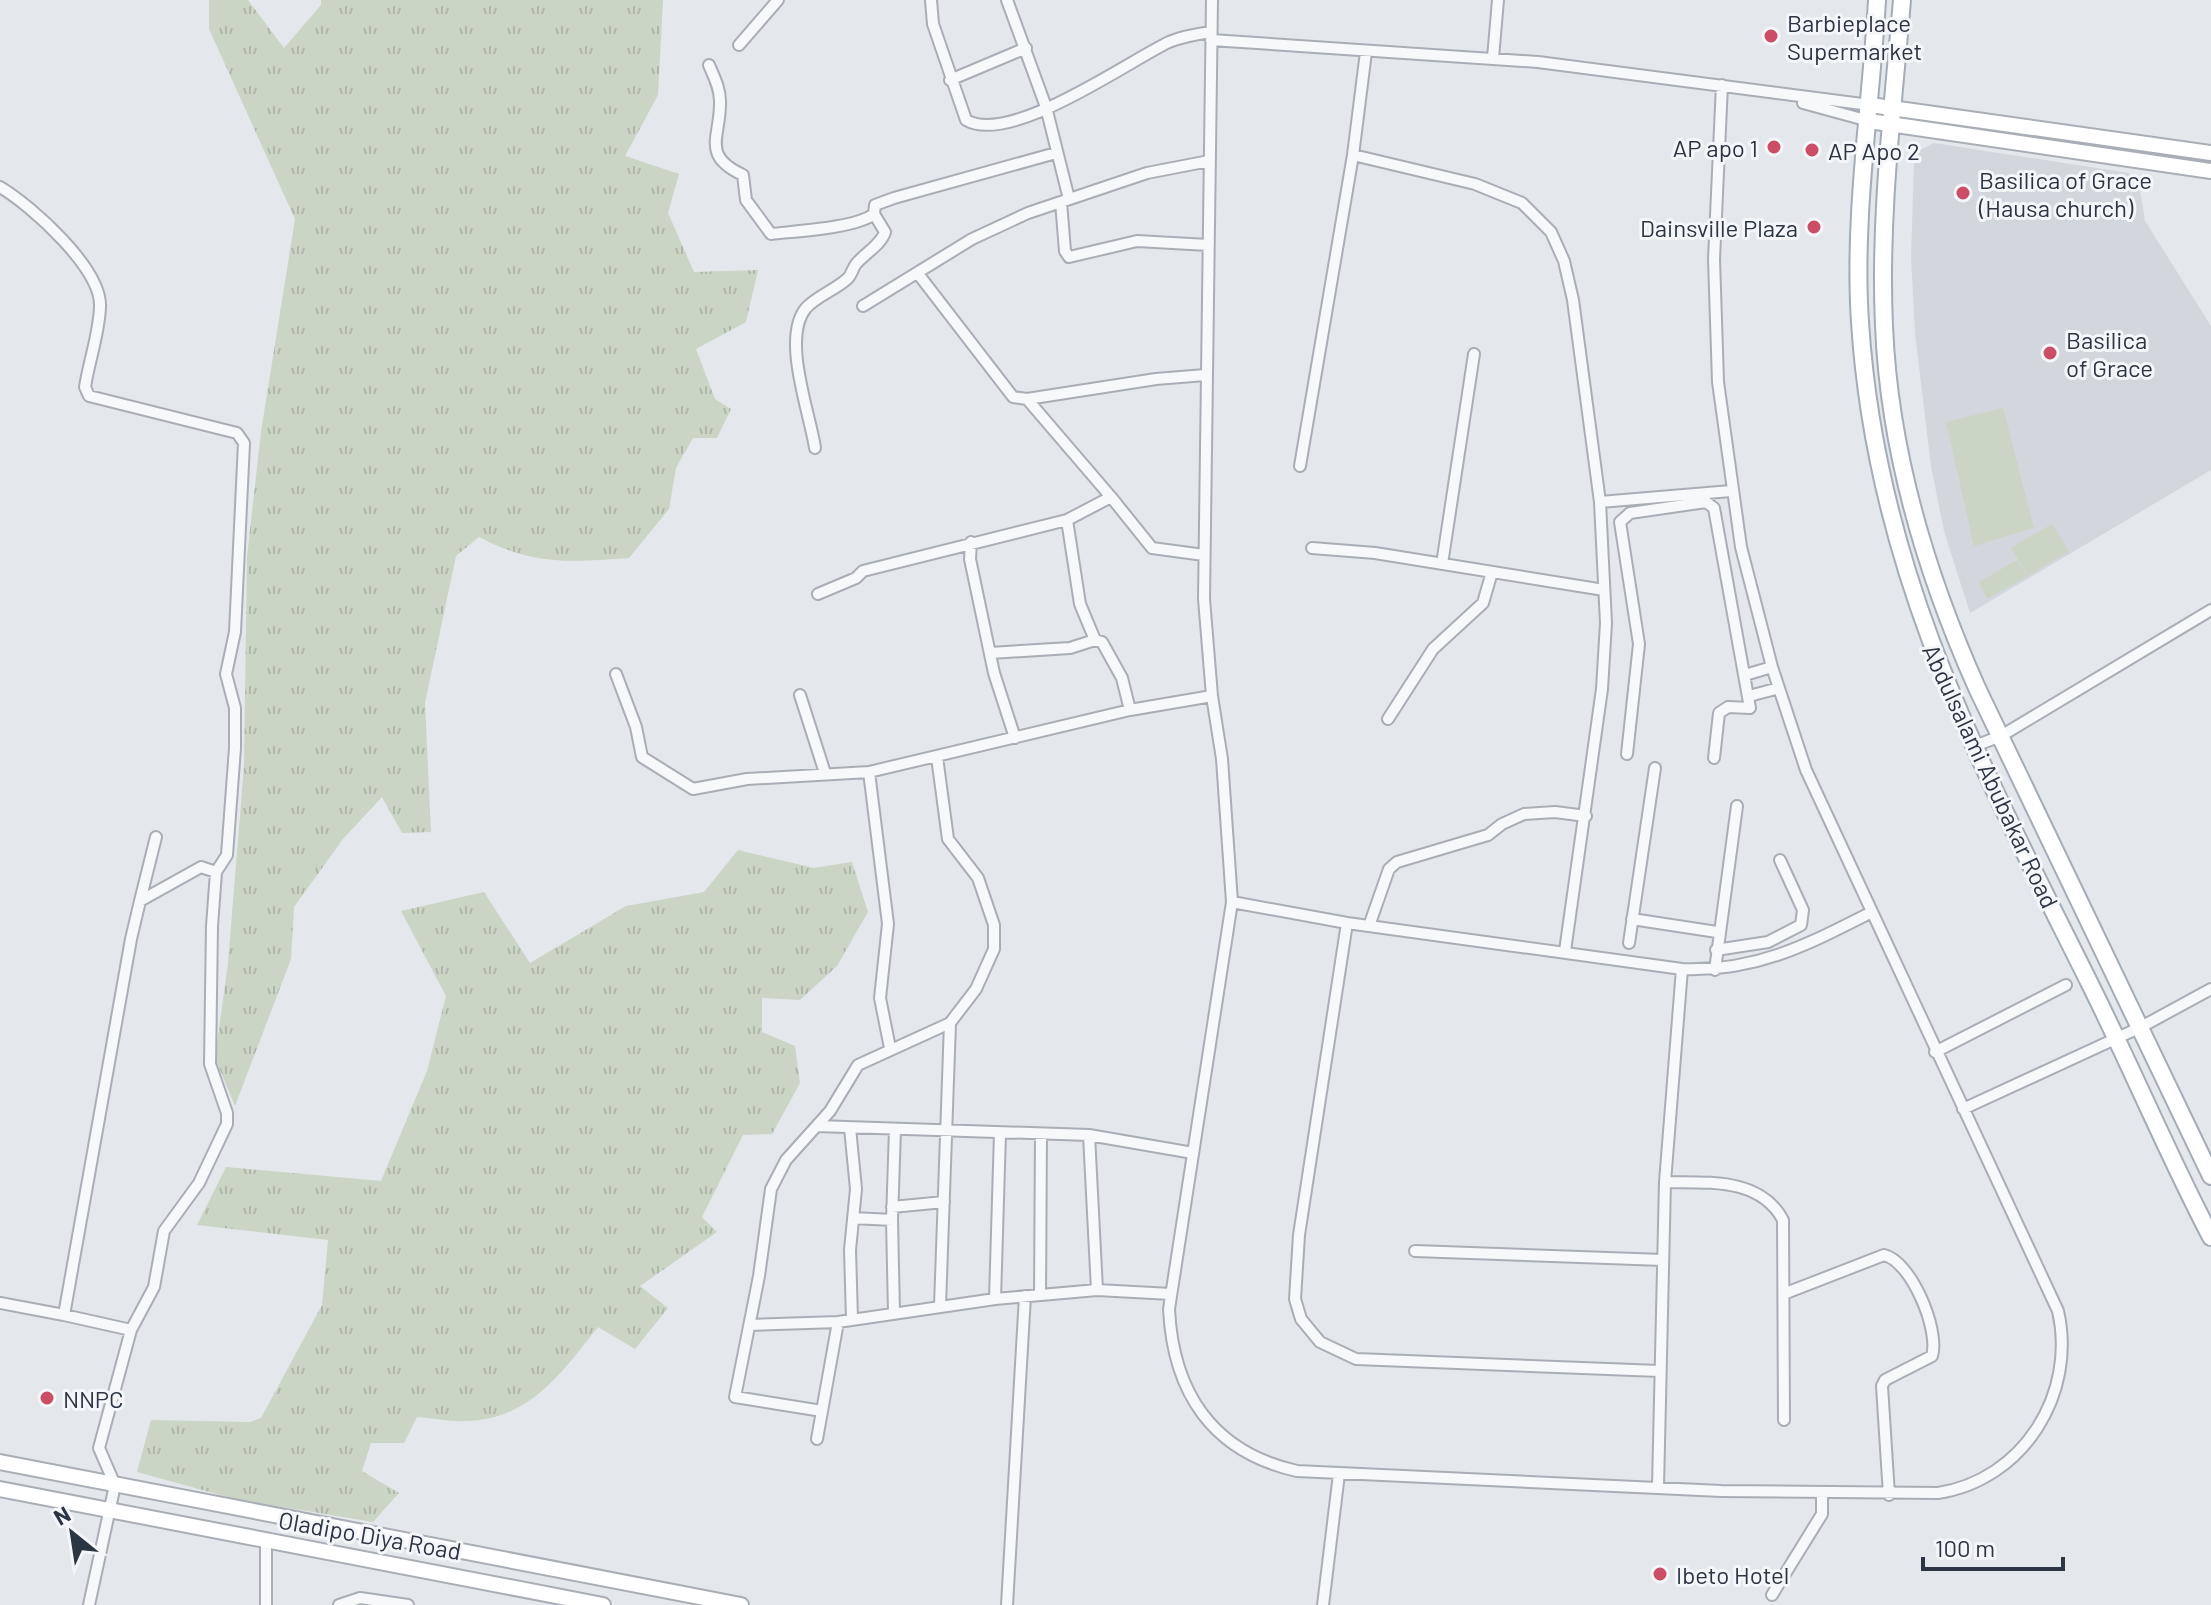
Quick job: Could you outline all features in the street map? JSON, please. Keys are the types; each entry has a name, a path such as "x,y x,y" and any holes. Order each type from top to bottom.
{"main road":[{"name":"Abdulsalami Abubakar Road","path":"1877,0 1860,200 1859,319 1872,428 1904,571 1927,639 1972,747 2117,1038 2211,1237"},
{"name":"Abdulsalami Abubakar Road","path":"1902,0 1883,231 1884,328 1891,396 1933,577 1950,628 2211,1176"},
{"path":"1869,113 2211,153"},
{"path":"1892,115 2211,171"},
{"name":"Oladipo Diya Road","path":"0,1462 741,1605"},
{"name":"Oladipo Diya Road","path":"0,1489 109,1513 603,1605"}],"street":[{"path":"739,45 778,0"},
{"path":"931,0 933,24 950,80 966,120 975,125 1002,123 1046,107 1125,70 1169,42 1211,36 1366,52 1493,58 1722,85 1869,113"},
{"path":"1007,0 1046,107 1065,200 1065,251 1069,257 1137,241 1208,245"},
{"path":"1212,0 1204,555 1206,644 1222,759 1232,902 1171,1294 1174,1359 1183,1384 1204,1417 1239,1448 1275,1466 1339,1474 1658,1487 1889,1495 1951,1491 1982,1480 2029,1443 2047,1412 2058,1384 2061,1356 2058,1311 1801,758 1772,667 1744,559 1731,491 1718,382 1714,259 1722,85"},
{"path":"1493,58 1498,0"},
{"path":"950,80 1026,48"},
{"path":"1300,466 1353,155 1366,52"},
{"path":"709,65 720,91 715,129 720,158 729,171 743,175 744,196 769,233 848,226 874,214"},
{"path":"815,448 800,379 797,343 801,317 810,304 848,279 857,263 883,238 885,232 874,214 875,205 1056,153"},
{"path":"1353,155 1475,184 1522,203 1551,232 1564,261 1573,300 1600,502 1604,590 1602,689 1565,951"},
{"path":"863,306 919,275 972,239 1065,200 1168,167 1209,161"},
{"path":"0,187 32,208 98,285 100,309 85,387 89,396 186,418 242,436 235,632 226,674 235,708 235,748 227,855 216,872 210,1064 227,1113 226,1129 199,1183 164,1231 154,1287 131,1330 99,1448 115,1485 89,1605"},
{"path":"919,275 1011,395 1027,399 1156,379 1205,375"},
{"path":"1442,564 1474,354"},
{"path":"1027,399 1152,548 1204,555"},
{"path":"1600,502 1731,491"},
{"path":"818,594 856,578 863,571 1067,520 1111,497"},
{"path":"1627,754 1639,644 1620,522 1630,513 1711,504 1750,708 1728,707 1719,713 1714,758"},
{"path":"1067,520 1080,604 1095,640"},
{"path":"971,542 970,559 990,653 1015,738"},
{"path":"1312,548 1442,564 1604,590"},
{"path":"1388,719 1433,649 1483,603 1492,572"},
{"path":"1972,747 2001,736 2211,610"},
{"path":"990,653 1070,648 1095,640 1102,642 1118,667 1130,710"},
{"path":"1745,675 1772,667"},
{"path":"616,674 636,727 642,757 688,789 723,786 743,779 869,772 1130,710 1212,696"},
{"path":"1749,696 1779,688"},
{"path":"800,695 825,773"},
{"path":"822,1411 735,1397 750,1325 771,1189 796,1146 817,1126 858,1065 950,1023 976,989 994,949 994,935 978,878 948,839 937,757"},
{"path":"1629,943 1655,768"},
{"path":"869,772 888,924 880,998 890,1048"},
{"path":"1715,970 1717,932 1737,806"},
{"path":"1369,926 1389,869 1397,862 1470,842 1524,814 1555,812 1586,816"},
{"path":"64,1315 128,952 156,837"},
{"path":"1716,950 1768,942 1801,925 1803,910 1780,860"},
{"path":"140,901 201,867 216,872"},
{"path":"1232,902 1347,923 1682,969 1715,970 1795,951 1872,912"},
{"path":"1632,919 1717,932"},
{"path":"1347,923 1299,1235 1295,1299 1304,1323 1320,1342 1356,1359 1659,1371"},
{"path":"1658,1487 1665,1182 1682,969"},
{"path":"1935,1052 2066,985"},
{"path":"1963,1109 2141,1027 2211,989"},
{"path":"940,1306 950,1023"},
{"path":"817,1126 1089,1135 1193,1153"},
{"path":"850,1128 856,1189 850,1250 852,1319"},
{"path":"894,1313 892,1207 895,1129"},
{"path":"995,1299 1000,1133"},
{"path":"1040,1295 1041,1135"},
{"path":"1089,1135 1097,1290"},
{"path":"1665,1182 1726,1183 1748,1188 1774,1204 1783,1220 1786,1293 1784,1420"},
{"path":"892,1207 944,1202"},
{"path":"853,1218 892,1220"},
{"path":"1415,1251 1663,1260"},
{"path":"1786,1293 1884,1255 1901,1265 1921,1300 1934,1336 1932,1356 1885,1380 1882,1386 1889,1495"},
{"path":"750,1325 838,1322 995,1299 1097,1290 1171,1294"},
{"path":"1007,1605 1025,1296"},
{"path":"0,1303 131,1330"},
{"path":"817,1439 838,1322"},
{"path":"1323,1605 1339,1474"},
{"path":"1772,1595 1822,1514 1822,1493"},
{"path":"266,1542 266,1605"},
{"path":"339,1605 360,1598 408,1605"}],"shaded area":[{"path":"1934,143 2129,173 2139,185 2145,221 2211,326 2211,470 1970,613 1944,531 1931,466 1915,333 1911,257 1914,163 1920,150"}],"green space":[{"path":"209,0 248,0 284,48 321,5 321,0 663,0 658,95 625,156 679,174 668,213 694,272 758,270 746,322 696,349 715,399 731,409 717,438 693,438 676,468 669,509 629,558 552,560 517,553 479,537 456,556 425,703 431,832 402,833 382,797 343,839 294,907 291,959 235,1106 215,1058 228,963 244,766 247,557 261,432 295,219 209,29"},
{"path":"2003,408 2034,528 1974,546 1946,422"},
{"path":"2052,524 2069,551 2028,576 2011,548"},
{"path":"2017,560 2027,576 1987,599 1979,582"},
{"path":"738,850 814,868 852,862 868,912 837,966 800,1000 762,998 762,1032 795,1046 800,1083 772,1134 743,1135 702,1217 717,1232 640,1286 668,1308 635,1349 598,1327 557,1376 526,1403 509,1412 489,1419 466,1421 417,1417 404,1443 371,1443 362,1471 399,1493 373,1522 235,1499 137,1472 151,1420 250,1422 261,1418 322,1305 328,1240 197,1225 226,1167 381,1181 427,1071 446,996 401,911 484,892 530,963 626,906 704,892"}],"place":[{"name":"Barbieplace Supermarket","path":"1771,36"},
{"name":"AP apo 1","path":"1774,147"},
{"name":"AP Apo 2","path":"1812,150"},
{"name":"Basilica of Grace (Hausa church)","path":"1963,193"},
{"name":"Dainsville Plaza","path":"1814,227"},
{"name":"Basilica of Grace","path":"2050,353"},
{"name":"NNPC","path":"47,1398"},
{"name":"Ibeto Hotel","path":"1660,1574"}]}
